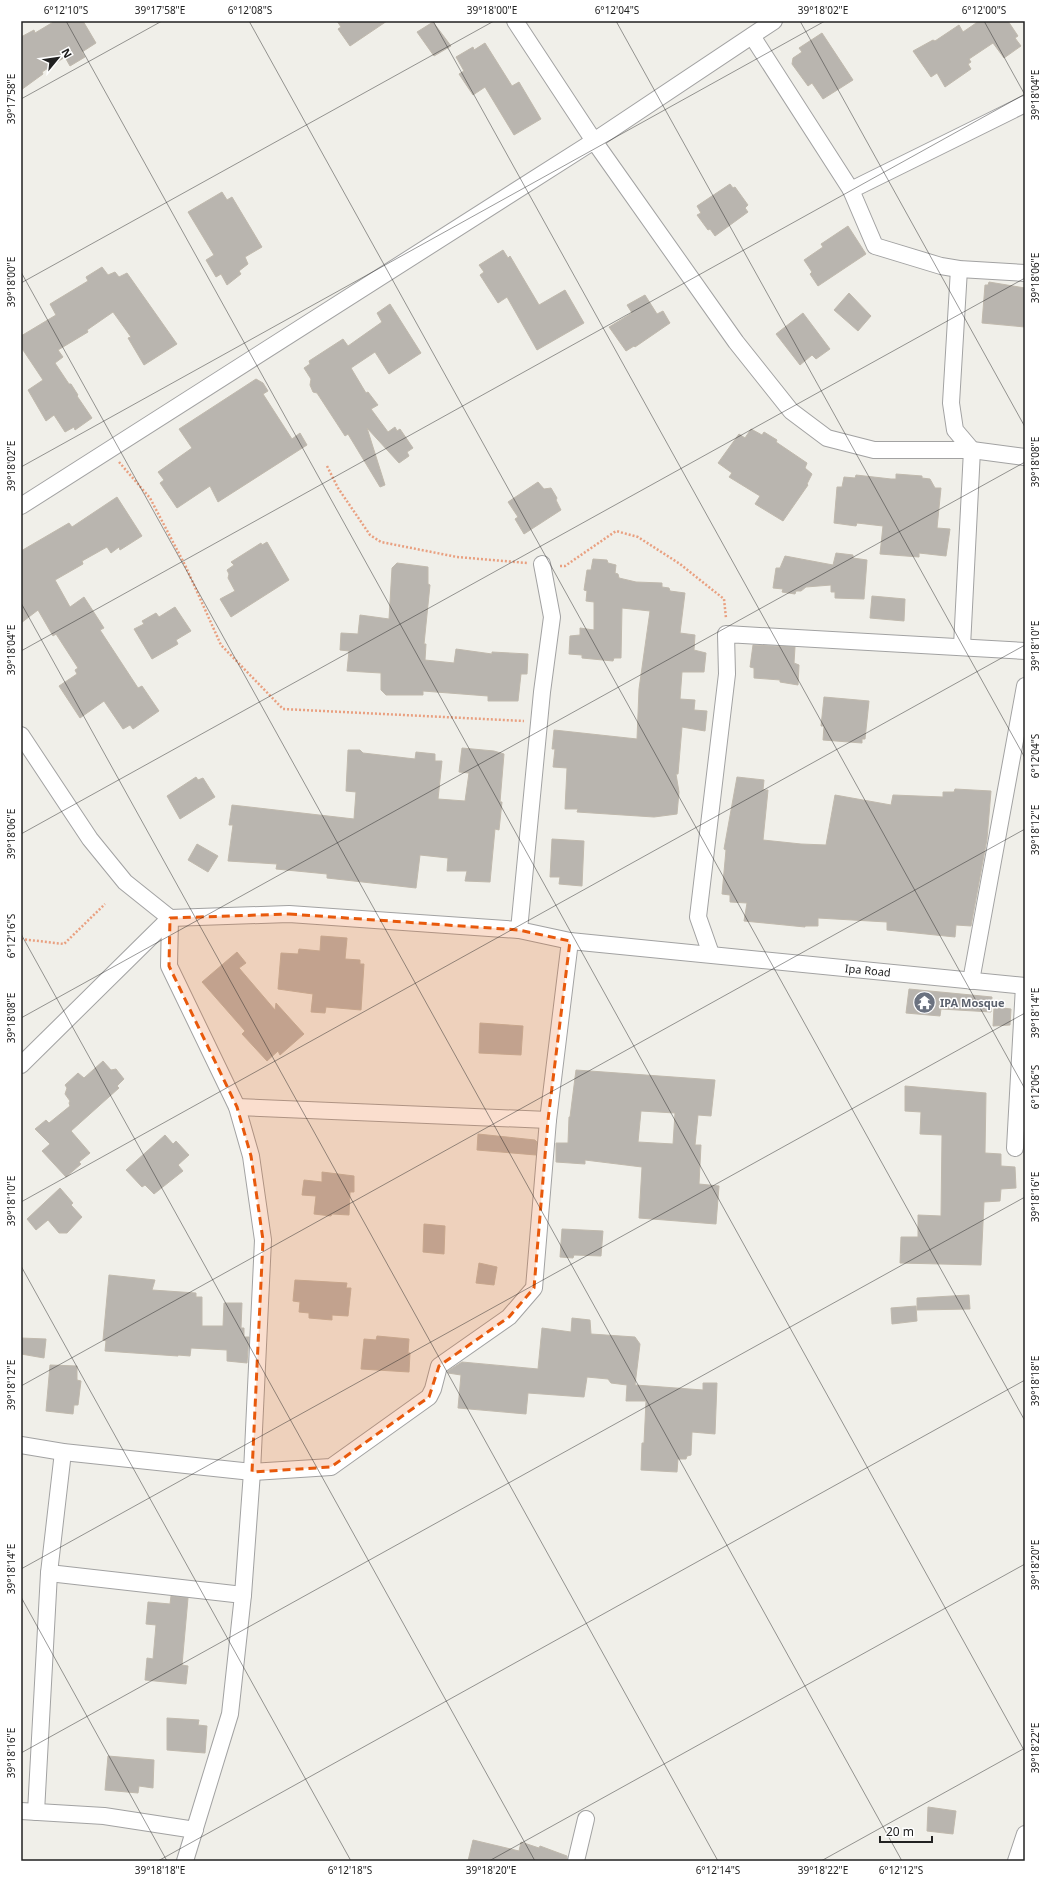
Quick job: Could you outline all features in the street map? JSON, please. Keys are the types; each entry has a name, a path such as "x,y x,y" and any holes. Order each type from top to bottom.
{"street":[{"path":"515,21 594,142 736,342 792,411 828,438 874,450 972,450 1025,457"},
{"path":"21,506 110,448 594,142 774,21"},
{"path":"752,36 851,190 875,246 941,266 959,269 1025,273"},
{"path":"851,190 1025,104"},
{"path":"959,269 951,403 955,430 972,450 962,646"},
{"path":"519,930 539,722 552,617 542,564"},
{"path":"711,954 698,917 727,674 726,634 962,646 1025,651"},
{"path":"971,980 1025,686"},
{"path":"21,735 90,839 126,882 170,918"},
{"name":"Ipa Road","path":"170,918 289,914 519,930 570,941 1024,986"},
{"path":"21,1065 170,918"},
{"path":"170,918 169,966 237,1107 251,1156 263,1240 252,1472 243,1596 230,1714 186,1861"},
{"path":"21,1445 63,1452 252,1472 331,1467 429,1397 433,1390 439,1366 509,1317 534,1288 548,1120 570,941"},
{"path":"1015,1148 1024,986"},
{"path":"237,1107 548,1120"},
{"path":"63,1452 49,1573 28,1812 104,1816 196,1830"},
{"path":"49,1573 243,1596"},
{"path":"576,1861 586,1819"},
{"path":"1016,1861 1025,1834"}],"path":[{"path":"110,448 124,470 150,498 185,565 221,645 284,709 539,722"},
{"path":"21,938 64,944 105,904"}],"highlighted area":[{"path":"289,914 519,930 570,941 548,1120 534,1288 509,1317 439,1366 429,1397 331,1467 252,1472 263,1240 251,1156 237,1107 169,966 170,918"}],"building":[{"path":"55,21 83,21 96,43 82,52 85,57 70,66 65,57 42,72 43,74 21,90 21,37 34,30 35,33"},
{"path":"337,21 387,21 350,46 338,29 341,27"},
{"path":"979,21 1008,21 1018,36 1015,38 1021,46 1004,58 993,43 969,59 971,62 968,64 971,69 945,87 937,73 931,77 913,51 933,40 935,41 959,25 963,32"},
{"path":"433,22 451,46 434,56 417,32"},
{"path":"822,33 853,80 823,99 812,83 808,86 792,64 793,58 802,52 799,48"},
{"path":"485,43 512,86 519,82 541,119 514,135 485,87 473,95 459,74 464,71 456,57 473,47 474,50"},
{"path":"730,184 733,188 735,187 748,205 745,208 748,212 715,236 710,229 708,230 697,215 701,213 697,206"},
{"path":"222,192 227,200 232,197 262,247 245,257 248,264 239,271 241,274 227,285 221,274 216,277 206,260 214,255 188,212"},
{"path":"848,226 866,254 818,286 810,274 812,272 804,260 823,247 821,244"},
{"path":"503,250 508,258 510,256 539,305 565,290 584,323 537,350 507,297 498,303 480,275 484,272 479,265"},
{"path":"102,267 108,275 115,272 119,277 127,273 177,344 144,365 128,338 131,337 113,312 87,330 88,332 58,350 63,357 55,363 69,384 71,384 78,395 77,396 92,418 75,430 74,427 65,432 54,415 46,421 28,390 43,380 21,347 21,336 56,315 50,304 88,281 86,277"},
{"path":"989,282 1025,288 1025,327 982,323 985,285 988,285"},
{"path":"849,293 871,316 858,331 834,310"},
{"path":"645,295 657,314 663,311 670,323 635,347 634,346 626,351 609,327 632,313 627,305"},
{"path":"390,304 421,353 389,374 375,352 351,368 366,393 368,392 378,405 371,409 388,432 395,427 397,431 400,429 413,448 407,452 409,456 399,463 367,428 385,485 380,487 348,434 345,436 317,393 313,392 310,385 311,379 304,368 310,364 309,361 343,339 348,346 382,322 377,313"},
{"path":"803,313 830,349 816,359 812,355 800,365 776,334"},
{"path":"256,379 263,383 268,391 263,394 292,439 300,433 307,445 218,502 210,486 177,508 160,483 164,480 158,472 192,448 179,429"},
{"path":"751,429 762,435 764,432 777,440 776,442 807,463 805,468 812,474 807,484 808,485 783,521 755,504 760,496 729,477 732,473 718,463 739,434 745,438"},
{"path":"896,474 922,476 922,478 930,479 935,488 941,488 937,528 950,529 946,556 919,553 919,557 880,554 883,526 857,523 856,526 834,523 837,487 842,487 844,477 855,478 856,475 896,479"},
{"path":"538,482 544,489 551,488 557,498 556,500 561,510 524,534 515,519 518,517 508,502"},
{"path":"117,497 142,536 120,550 119,547 111,553 107,547 82,561 83,564 55,580 70,607 84,597 104,628 100,630 138,688 142,686 159,711 133,729 130,725 123,729 104,701 80,718 59,686 77,674 75,670 78,668 56,634 53,636 38,610 21,623 21,551 69,523 72,527"},
{"path":"267,542 289,580 231,617 220,599 235,591 228,578 229,574 227,570 234,565 231,562 261,543 262,545"},
{"path":"836,553 853,555 853,558 867,560 864,599 835,598 835,592 831,592 831,585 806,587 801,591 796,591 795,594 782,592 783,589 773,588 776,568 780,568 785,556 833,565"},
{"path":"593,559 607,560 608,563 616,565 615,573 618,574 619,578 636,582 662,583 662,587 669,588 670,591 685,593 680,633 695,635 694,650 706,653 704,672 682,672 680,699 695,700 694,710 707,711 705,731 682,727 678,774 676,774 679,792 677,814 654,817 577,812 578,809 565,809 567,768 553,767 555,749 552,749 554,730 637,739 639,689 650,611 622,608 621,658 614,658 613,661 582,658 582,655 569,654 570,636 580,635 580,628 594,630 594,602 586,601 587,591 584,590 587,570 591,570"},
{"path":"397,563 428,567 428,584 430,585 424,644 426,644 425,660 454,663 456,649 492,654 492,652 528,654 527,674 521,674 518,701 488,701 488,696 423,691 423,695 386,695 381,690 381,673 347,671 349,651 340,650 341,633 358,634 360,615 389,619 392,568"},
{"path":"872,596 905,599 904,621 870,618"},
{"path":"175,607 191,631 176,640 178,644 152,659 134,629 144,624 142,621 156,613 159,617"},
{"path":"753,645 795,647 794,663 799,665 798,685 780,682 780,680 754,678 754,668 750,667"},
{"path":"824,697 869,701 865,739 862,739 862,743 823,740 824,726 821,726"},
{"path":"462,748 494,751 504,754 499,830 495,829 490,882 465,881 467,871 447,871 448,858 420,855 416,888 327,878 327,874 276,869 277,864 228,861 233,825 229,825 232,805 354,819 356,792 346,791 348,750 360,750 363,753 415,759 416,752 435,754 435,761 442,761 438,799 465,801 469,773 459,772"},
{"path":"196,777 198,780 203,778 215,797 180,819 167,796"},
{"path":"737,777 764,780 763,790 768,790 763,840 801,844 826,845 835,795 891,805 893,795 943,797 943,792 954,792 955,789 991,791 987,839 971,926 956,925 955,937 887,930 887,922 818,918 818,926 805,927 744,921 747,903 730,902 730,895 722,894 726,850 724,849"},
{"path":"552,839 584,841 582,886 559,884 560,877 550,877"},
{"path":"197,844 218,856 208,872 188,860"},
{"path":"321,936 347,938 345,959 360,960 360,964 364,964 361,1010 326,1007 325,1013 311,1012 313,994 278,989 281,953 298,954 299,949 320,951"},
{"path":"237,952 246,963 239,968 275,1010 276,1003 304,1034 280,1055 278,1051 267,1061 242,1034 245,1031 202,982"},
{"path":"909,989 992,997 991,1012 941,1009 940,1016 906,1013"},
{"path":"994,1007 1011,1009 1010,1025 993,1026"},
{"path":"480,1023 523,1026 521,1055 479,1053"},
{"path":"103,1061 111,1070 116,1069 124,1079 117,1086 119,1088 71,1131 90,1153 79,1162 81,1164 66,1177 42,1151 50,1144 35,1129 46,1120 49,1123 70,1106 70,1101 65,1094 67,1088 65,1085 78,1073 84,1078"},
{"path":"576,1070 715,1080 711,1116 698,1115 695,1145 701,1145 699,1184 719,1186 716,1224 639,1218 642,1167 585,1160 585,1164 556,1162 556,1143 568,1143","holes":["641,1111 675,1113 673,1144 638,1142"]},
{"path":"905,1086 986,1093 985,1153 1001,1154 1001,1166 1015,1167 1016,1188 1001,1189 1000,1201 984,1202 981,1265 900,1263 901,1237 918,1237 918,1215 941,1216 942,1135 920,1134 921,1112 905,1111"},
{"path":"478,1134 535,1140 537,1142 536,1155 477,1150"},
{"path":"165,1135 173,1144 176,1141 189,1155 178,1165 183,1171 154,1194 145,1185 142,1187 126,1170"},
{"path":"322,1172 354,1176 354,1192 350,1192 349,1215 332,1214 331,1216 314,1214 316,1196 302,1195 304,1180 322,1182"},
{"path":"60,1188 73,1203 71,1205 82,1217 67,1233 59,1233 48,1220 36,1230 27,1219"},
{"path":"424,1224 445,1226 444,1254 423,1252"},
{"path":"562,1229 603,1231 601,1256 574,1255 573,1258 560,1257"},
{"path":"479,1263 497,1267 494,1285 476,1283"},
{"path":"109,1275 155,1280 152,1290 196,1293 196,1297 202,1297 202,1326 223,1326 224,1303 242,1303 241,1328 244,1328 244,1337 249,1337 247,1363 227,1361 227,1350 191,1348 190,1356 105,1351 106,1341 103,1340"},
{"path":"295,1280 347,1283 346,1288 351,1288 348,1316 332,1315 332,1320 309,1318 309,1313 299,1312 300,1302 293,1301"},
{"path":"969,1295 970,1309 917,1310 917,1298"},
{"path":"916,1306 917,1321 892,1324 891,1308"},
{"path":"572,1318 590,1320 591,1334 635,1337 640,1344 635,1385 703,1390 703,1383 717,1383 715,1434 692,1432 691,1455 687,1456 686,1459 678,1459 677,1472 641,1470 646,1401 626,1401 627,1385 611,1383 608,1379 587,1377 584,1397 528,1393 526,1414 458,1408 461,1375 448,1373 448,1371 462,1362 538,1369 542,1328 571,1332"},
{"path":"377,1336 409,1339 409,1372 361,1369 364,1339 376,1340"},
{"path":"21,1338 46,1339 44,1358 21,1354"},
{"path":"50,1365 77,1366 77,1380 81,1381 78,1405 74,1405 73,1414 46,1411"},
{"path":"171,1596 188,1598 182,1665 188,1666 186,1684 145,1680 147,1658 153,1659 156,1625 146,1624 148,1602 170,1604"},
{"path":"167,1718 199,1720 198,1725 207,1726 205,1753 167,1750"},
{"path":"108,1756 154,1760 153,1788 139,1786 138,1793 105,1790"},
{"path":"928,1807 956,1811 953,1834 927,1831"},
{"path":"473,1840 519,1851 521,1842 539,1848 540,1846 567,1856 567,1861 468,1861"}],"place":[{"name":"IPA Mosque","path":"925,1003"}]}
